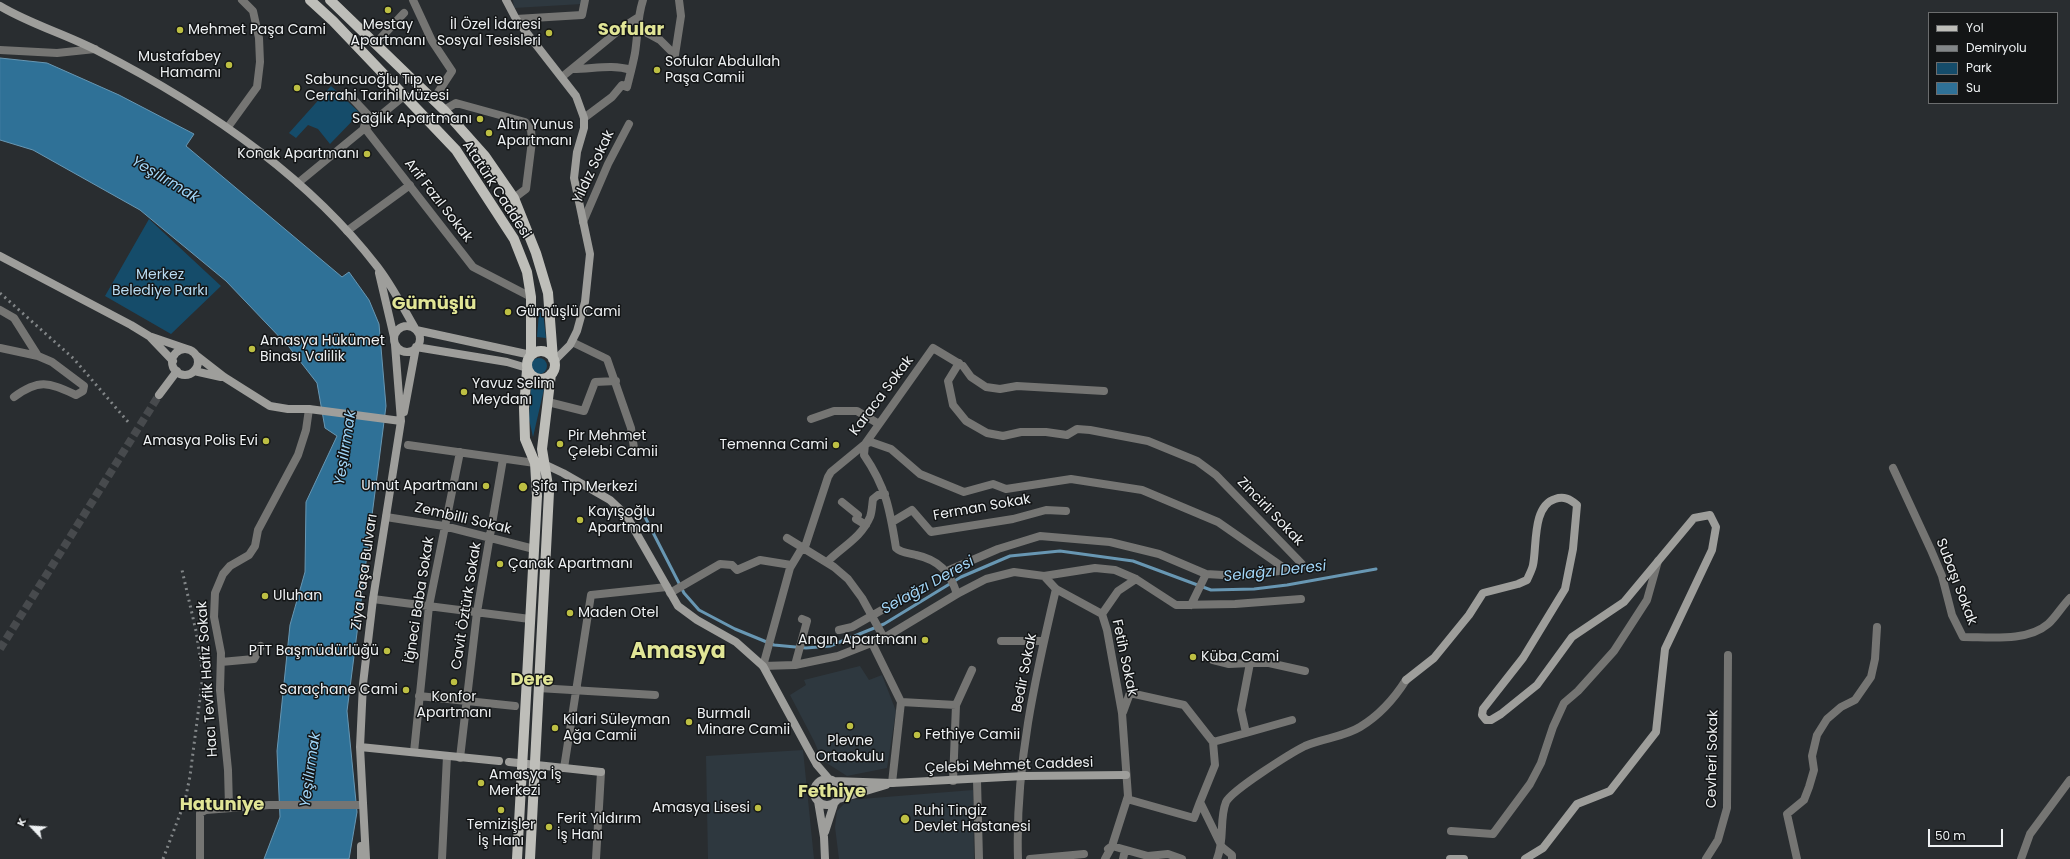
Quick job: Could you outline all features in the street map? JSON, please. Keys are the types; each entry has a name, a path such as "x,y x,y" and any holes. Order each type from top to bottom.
{"main road":[{"name":"Atatürk Caddesi","path":"310,0 456,150 514,239 527,272 531,298 532,355"},
{"name":"Atatürk Caddesi","path":"330,0 444,110 485,156 514,198 536,253 548,293 553,360"},
{"path":"517,859 537,496 540,463 551,374 554,368 553,360 546,352 542,351 532,355 527,361 524,408 525,439 540,463 548,492 530,859"},
{"path":"527,369 537,378 546,378 551,374"}],"street":[{"path":"228,127 257,87 260,62 258,38 253,11 242,0"},
{"path":"413,0 432,41 452,71 433,100"},
{"path":"506,0 516,19 576,96 584,118 584,128 577,152 574,178 590,254 585,302 578,331 572,342 553,360"},
{"path":"516,19 582,15 585,0"},
{"path":"584,118 612,97 622,85 627,87 638,28 637,18 643,0"},
{"path":"638,28 660,40 675,55 681,16 679,0"},
{"path":"0,6 95,49 166,88 228,127 298,183 347,231 378,268 416,330 419,338 402,421 270,406 224,377 187,349 149,336"},
{"path":"375,44 404,13"},
{"path":"562,77 623,27 637,18"},
{"path":"0,50 57,53 95,49"},
{"path":"573,69 595,69 617,66 631,70"},
{"path":"298,183 404,96"},
{"path":"352,98 368,115 364,128"},
{"path":"444,110 456,103 525,122 531,130 532,141 526,189 514,198"},
{"name":"Yıldız Sokak","path":"583,222 608,164 629,124"},
{"name":"Arif Fazıl Sokak","path":"364,128 473,267 531,298"},
{"path":"347,231 410,185"},
{"path":"0,256 132,325 149,336 173,361 177,371 186,375 194,371 198,364 197,356"},
{"name":"Ziya Paşa Bulvarı","path":"366,859 360,747 363,684 373,599 402,421 395,341 378,268"},
{"path":"0,310 14,318 38,356"},
{"path":"527,369 507,362 416,347 407,352 399,349 395,341 396,331 404,326 416,330 532,355"},
{"path":"572,342 607,359 616,381 631,428 634,448"},
{"path":"0,348 38,356 52,362 84,386 83,391 76,395 51,385 37,384 28,386 14,397"},
{"name":"Karaca Sokak","path":"762,666 791,565 802,548 805,547 818,510 820,499 831,472 865,444 933,348 959,363 979,383 986,386 1000,389 1017,386 1104,392"},
{"path":"173,361 179,351 187,349"},
{"name":"Zincirli Sokak","path":"959,363 948,381 949,392 953,405 966,421 987,433 1003,436 1027,432 1046,432 1067,435 1077,428 1090,430 1148,441 1197,460 1216,475 1302,564 1301,568 1287,570"},
{"path":"159,395 177,371"},
{"path":"194,371 224,377"},
{"path":"548,402 584,411 595,382 616,381"},
{"name":"Hacı Tevfik Hafız Sokak","path":"228,807 228,770 220,690 221,653 214,617 214,593 223,574 230,566 249,555 255,546 258,530 298,455 313,410"},
{"path":"811,419 834,411 857,411 879,424"},
{"path":"957,592 948,574 920,556 900,551 896,548 892,522 885,494 872,467 864,455 865,444 871,442 891,449 920,474 964,492 993,484 1006,489 1071,479 1142,490 1218,522 1287,570"},
{"path":"408,445 540,463 563,473 610,500 626,515 671,590 678,606 696,620 736,642 762,666 817,765 841,790 824,837"},
{"name":"İğneci Baba Sokak","path":"414,752 429,606 460,452"},
{"name":"Cavit Öztürk Sokak","path":"460,758 477,612 491,537 503,459"},
{"name":"Subaşı Sokak","path":"1893,468 1932,550 1942,576 1952,615 1963,637 1999,637 2036,633 2049,623 2070,598"},
{"path":"828,562 846,544 859,536 871,516 873,499 885,494"},
{"path":"1217,859 1222,847 1223,824 1227,802 1240,788 1305,746 1360,728 1392,702 1406,680 1434,658 1469,615 1483,593 1518,584 1527,580 1533,566 1540,512 1550,500 1560,497 1569,498 1577,505 1573,549 1565,589 1524,658 1483,709 1482,715 1486,720 1491,720 1501,714 1537,685 1572,637 1624,602 1694,518 1710,515 1716,527 1712,550 1665,649 1656,732 1610,791 1576,804 1543,848 1525,859"},
{"path":"842,502 858,515 856,519 866,525"},
{"name":"Ferman Sokak","path":"892,522 912,510 932,532 1013,519 1046,510 1066,511"},
{"name":"Zembilli Sokak","path":"386,517 444,526 491,537 534,550"},
{"path":"948,574 998,549 1040,536 1110,542 1159,554 1206,574 1240,576 1287,570"},
{"path":"787,538 828,562 848,579 862,598 883,636"},
{"path":"564,768 575,689 591,595 671,590 685,585 720,564 732,565 737,570 760,560 791,565"},
{"path":"1451,831 1493,834 1530,784 1541,763 1553,727 1564,703 1578,691 1614,651 1648,600 1658,561"},
{"path":"762,666 795,665 838,656 872,643 957,592 986,579 1014,572 1044,576 1095,568 1115,570 1136,579 1176,605 1302,599"},
{"path":"1191,605 1206,574"},
{"name":"Fetih Sokak","path":"1044,576 1056,589 1102,614 1107,630 1122,713 1127,799 1112,846 1104,856"},
{"path":"1102,614 1118,591 1136,579"},
{"name":"Bedir Sokak","path":"1018,859 1017,819 1021,777 1034,688 1056,589"},
{"path":"838,630 852,627 872,618 917,590"},
{"path":"373,599 530,619"},
{"path":"795,665 807,621 802,619"},
{"path":"1797,859 1787,814 1804,800 1814,770 1812,756 1817,735 1826,719 1841,707 1856,700 1870,677 1875,659 1877,627"},
{"path":"1001,641 1044,641"},
{"path":"872,643 901,702 892,783"},
{"path":"221,662 254,659 261,646"},
{"name":"Cevheri Sokak","path":"1706,859 1718,840 1727,808 1726,772 1728,655"},
{"path":"1213,660 1229,664 1268,663 1305,671"},
{"path":"1246,733 1241,710 1250,663"},
{"path":"953,781 956,704 972,670"},
{"path":"538,688 575,689 655,695"},
{"path":"1122,713 1130,692 1184,705 1213,742 1215,764 1194,818 1127,799"},
{"path":"420,696 515,706"},
{"path":"901,702 956,704"},
{"path":"1213,742 1292,720"},
{"path":"360,747 499,762"},
{"path":"442,859 447,756"},
{"path":"509,762 601,772 596,859"},
{"path":"817,765 817,784 814,792 818,802 824,837 825,859"},
{"name":"Çelebi Mehmet Caddesi","path":"832,780 892,783 1021,777 1126,775"},
{"path":"817,784 824,779 832,780"},
{"path":"977,780 979,859"},
{"path":"2021,859 2030,834 2070,780"},
{"name":"Çelebi Mehmet Caddesi","path":"836,801 892,783"},
{"path":"818,802 824,805 836,801"},
{"path":"1200,802 1222,847 1232,855 1232,859"},
{"path":"200,859 200,813 206,810 228,807 269,805 362,805"},
{"name":"Ziya Paşa Bulvarı","path":"361,859 362,805"},
{"path":"1112,846 1148,856 1168,854 1182,859"},
{"path":"1123,859 1124,850"},
{"path":"1030,859 1084,854"},
{"path":"1450,859 1464,859"}],"shaded area":[{"path":"513,0 582,0 582,4 514,8"},
{"name":"Plevne Ortaokulu","path":"860,666 869,680 882,675 896,711 887,768 847,776 822,760 814,741 790,695 806,685 804,680"},
{"name":"Amasya Lisesi","path":"803,750 814,859 708,859 706,756"},
{"name":"Ruhi Tingiz Devlet Hastanesi","path":"973,790 974,859 839,859 835,827 837,811 848,800"}],"green space":[{"path":"331,86 360,113 330,144 318,129 308,125 296,138 289,133"},
{"name":"Merkez Belediye Parkı","path":"149,219 221,286 171,334 105,296"},
{"path":"543,312 546,338 537,337 539,313"},
{"path":"536,358 542,358 547,363 545,372 542,374 536,374 531,369 531,363"},
{"path":"531,388 544,389 533,437 529,419"}],"water":[{"name":"Yeşilırmak","path":"0,58 47,63 119,95 194,134 186,146 342,277 349,272 369,300 379,324 386,406 347,711 357,812 349,859 264,859 280,817 277,751 290,625 305,572 306,502 337,436 325,428 317,383 289,347 226,281 140,210 33,150 0,140"}],"waterway":[{"name":"Selağzı Deresi","path":"644,515 684,593 699,610 735,629 774,645 806,648 830,646 884,624 961,577 1010,556 1060,551 1133,561 1211,590 1254,589 1287,585 1376,569"}],"tunnel":[{"path":"0,649 159,395"}],"railway":[{"path":"0,293 74,359 129,423"},
{"path":"163,859 185,801 190,776 203,675 196,631 182,570"}],"place":[{"name":"Mestay Apartmanı","path":"388,10"},
{"name":"Mehmet Paşa Cami","path":"180,30"},
{"name":"İl Özel İdaresi Sosyal Tesisleri","path":"549,33"},
{"name":"Mustafabey Hamamı","path":"229,65"},
{"name":"Sofular Abdullah Paşa Camii","path":"657,70"},
{"name":"Sabuncuoğlu Tıp ve Cerrahi Tarihi Müzesi","path":"297,88"},
{"name":"Sağlık Apartmanı","path":"480,119"},
{"name":"Altın Yunus Apartmanı","path":"489,133"},
{"name":"Konak Apartmanı","path":"367,154"},
{"name":"Gümüşlü Cami","path":"508,312"},
{"name":"Amasya Hükümet Binası Valilik","path":"252,349"},
{"name":"Yavuz Selim Meydanı","path":"464,392"},
{"name":"Amasya Polis Evi","path":"266,441"},
{"name":"Pir Mehmet Çelebi Camii","path":"560,444"},
{"name":"Temenna Cami","path":"836,445"},
{"name":"Umut Apartmanı","path":"486,486"},
{"name":"Şifa Tıp Merkezi","path":"523,487"},
{"name":"Kayışoğlu Apartmanı","path":"580,520"},
{"name":"Çanak Apartmanı","path":"500,564"},
{"name":"Uluhan","path":"265,596"},
{"name":"Maden Otel","path":"570,613"},
{"name":"Angın Apartmanı","path":"925,640"},
{"name":"PTT Başmüdürlüğü","path":"387,651"},
{"name":"Küba Cami","path":"1193,657"},
{"name":"Konfor Apartmanı","path":"454,682"},
{"name":"Saraçhane Cami","path":"406,690"},
{"name":"Burmalı Minare Camii","path":"689,722"},
{"name":"Plevne Ortaokulu","path":"850,726"},
{"name":"Kilari Süleyman Ağa Camii","path":"555,728"},
{"name":"Fethiye Camii","path":"917,735"},
{"name":"Amasya İş Merkezi","path":"481,783"},
{"name":"Amasya Lisesi","path":"758,808"},
{"name":"Temizişler İş Hanı","path":"501,810"},
{"name":"Ruhi Tingiz Devlet Hastanesi","path":"905,819"},
{"name":"Ferit Yıldırım İş Hanı","path":"549,827"}],"district":[{"name":"Sofular","path":"631,30"},
{"name":"Gümüşlü","path":"434,304"},
{"name":"Amasya","path":"678,652"},
{"name":"Dere","path":"532,680"},
{"name":"Fethiye","path":"832,792"},
{"name":"Hatuniye","path":"222,805"}]}
